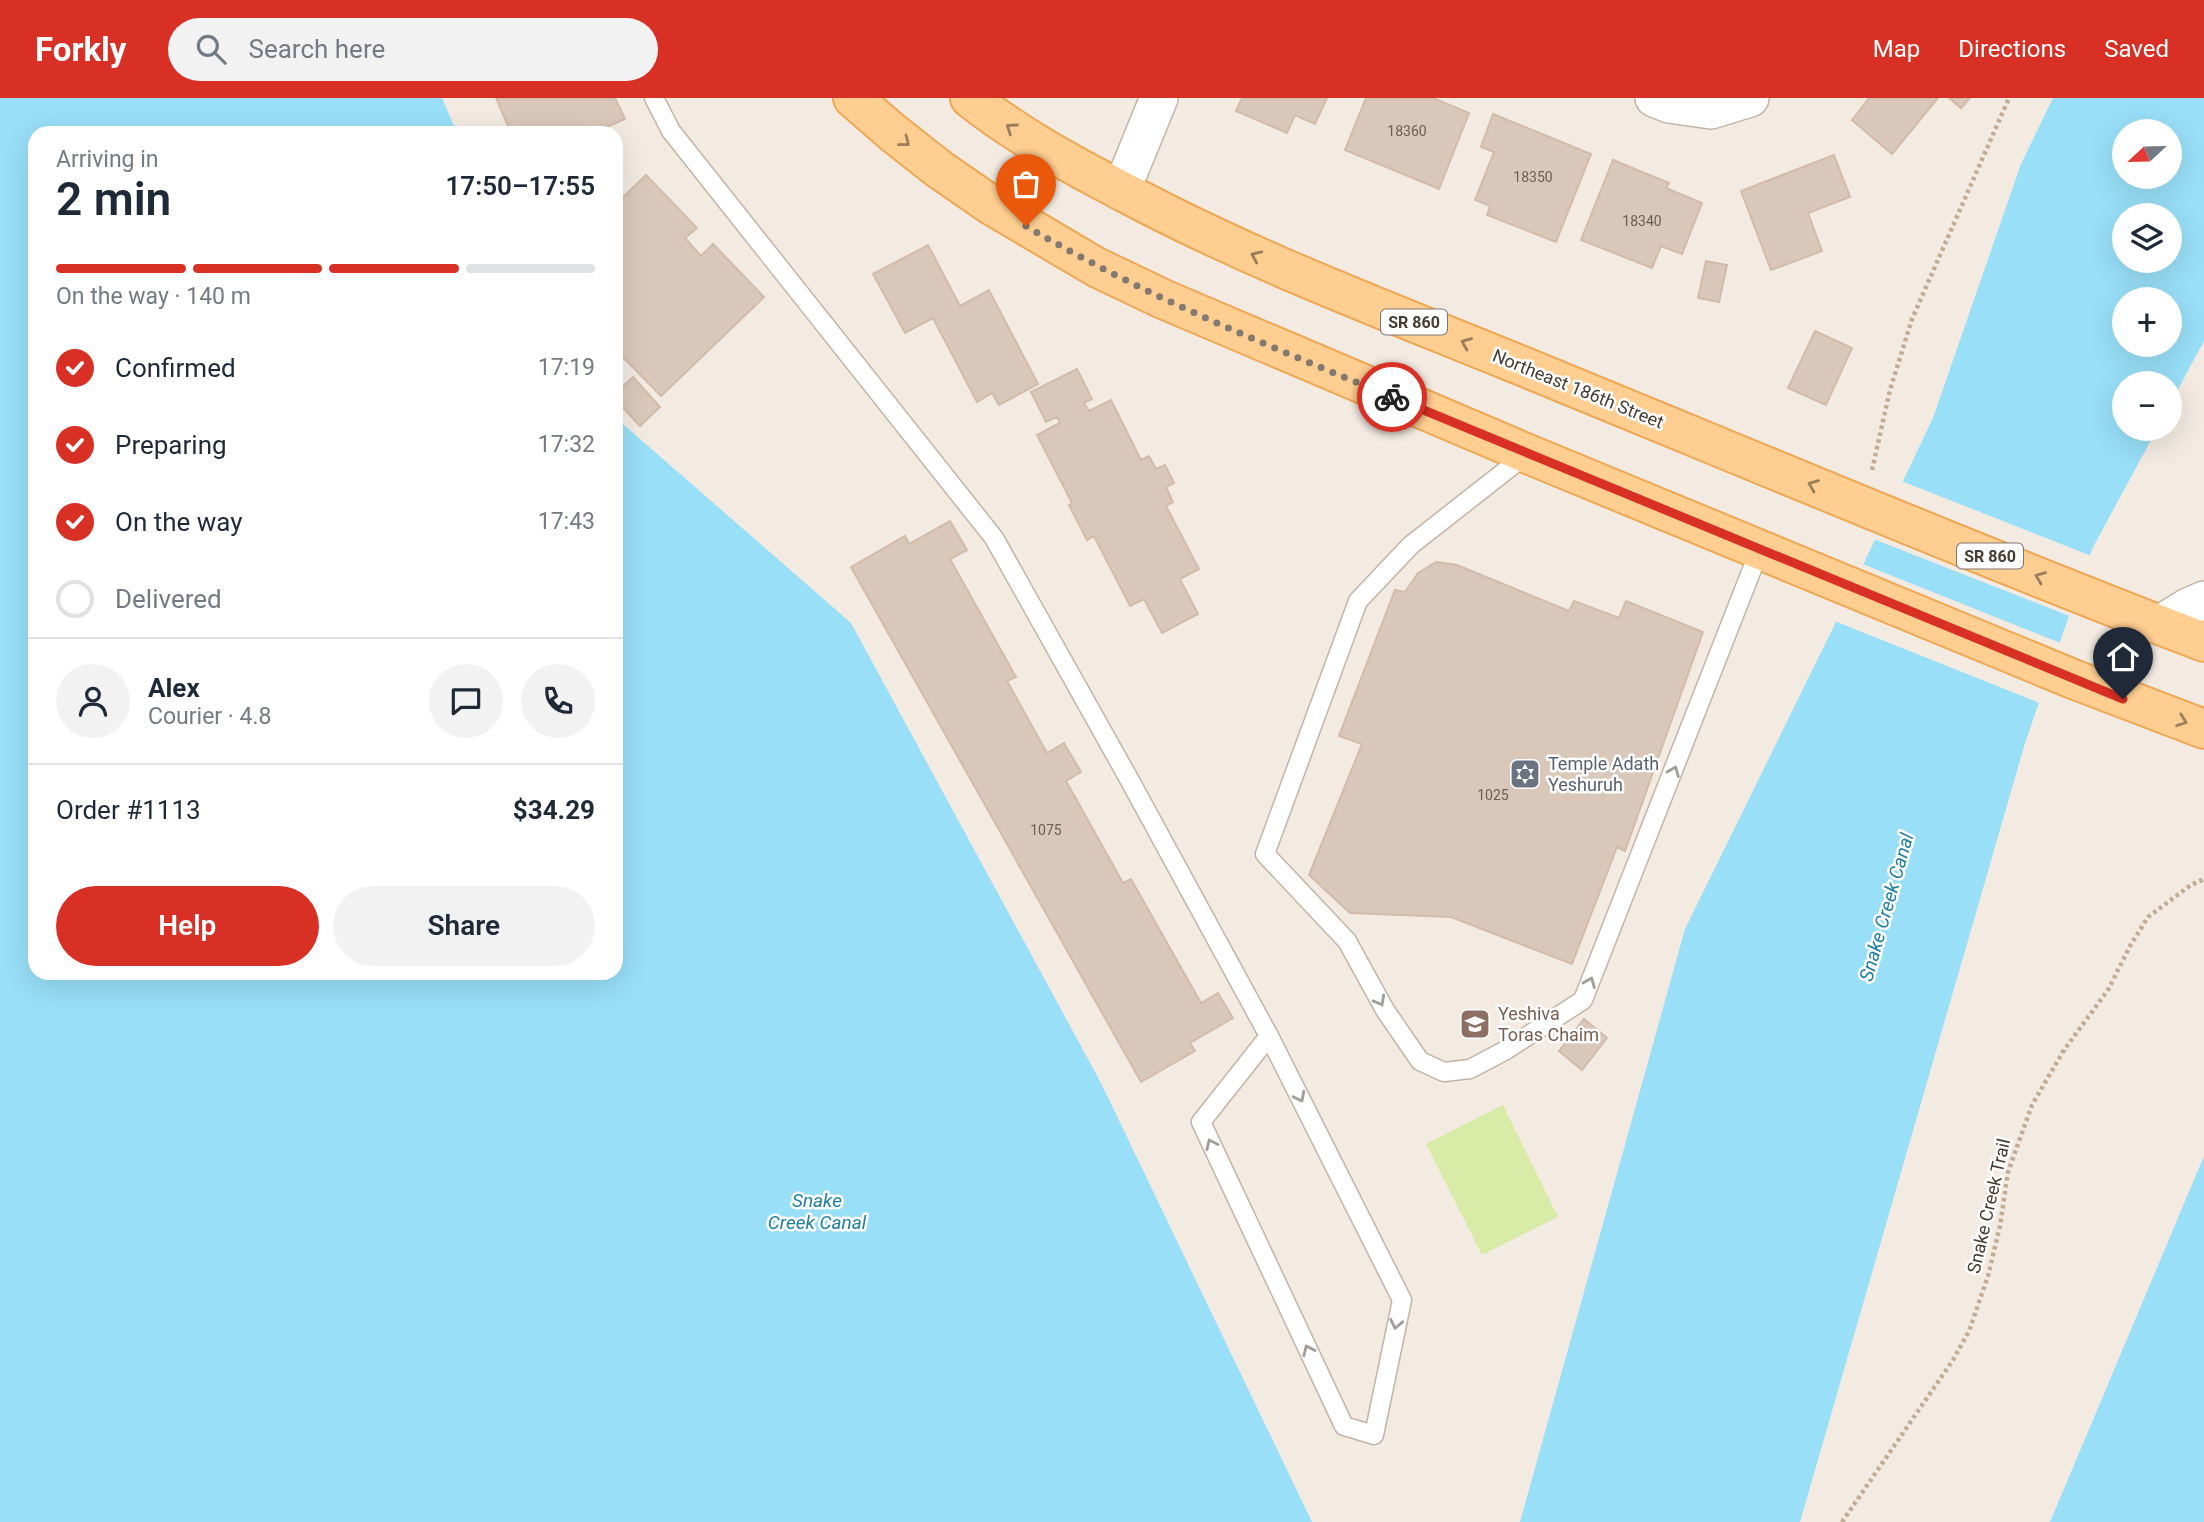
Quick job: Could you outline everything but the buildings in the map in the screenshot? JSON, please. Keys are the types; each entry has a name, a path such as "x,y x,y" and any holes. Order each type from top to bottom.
{"main road":[{"path":"853,98 939,169 991,205 1096,267 1163,299 1528,454 2073,679 2204,729"},
{"name":"Northeast 186th Street","path":"970,98 1016,132 1069,164 1171,217 1281,267 2204,642"}],"street":[{"path":"1121,191 1159,98"},
{"path":"1654,98 1670,104 1711,110 1750,98"},
{"path":"2159,625 2204,600"}],"lane":[{"path":"654,98 671,131 994,538 1269,1036 1402,1300 1374,1435 1344,1426 1201,1122 1269,1036"},
{"path":"1528,454 1411,545 1359,601 1265,854 1348,941 1385,1010 1420,1061 1444,1072 1470,1069 1506,1050 1583,1000 1760,549"}],"path":[{"path":"1871,470 1890,390 1912,319 2009,98"},
{"name":"Snake Creek Trail","path":"1842,1522 1953,1360 1969,1331 1988,1276 2000,1227 2008,1172 2032,1105 2064,1050 2108,990 2148,917 2191,885 2204,879"}],"green space":[{"path":"1503,1105 1558,1217 1482,1255 1426,1144"}],"water":[{"name":"Snake Creek Canal","path":"0,98 442,98 454,126 28,126 28,980 623,980 623,424 851,623 1101,1083 1312,1522 0,1522"},
{"name":"Snake Creek Canal","path":"2053,98 2204,98 2204,341 2182,382 2182,371 2112,371 2112,441 2150,441 2092,549 2025,743 1800,1522 1520,1522 1685,929 1933,418 2021,164"},
{"path":"2204,1156 2204,1522 2050,1522 2058,1503"}],"pier":[{"path":"1899,480 2094,557 2072,617 1871,538"},
{"path":"1860,563 2063,644 2042,704 1832,620"}],"way so far":[{"path":"1026,226 1096,267 1163,299 1392,397"}],"place":[{"name":"Temple Adath Yeshuruh","path":"1525,774"},
{"name":"Yeshiva Toras Chaim","path":"1475,1024"}],"route":[{"path":"1392,397 2123,699"}]}
